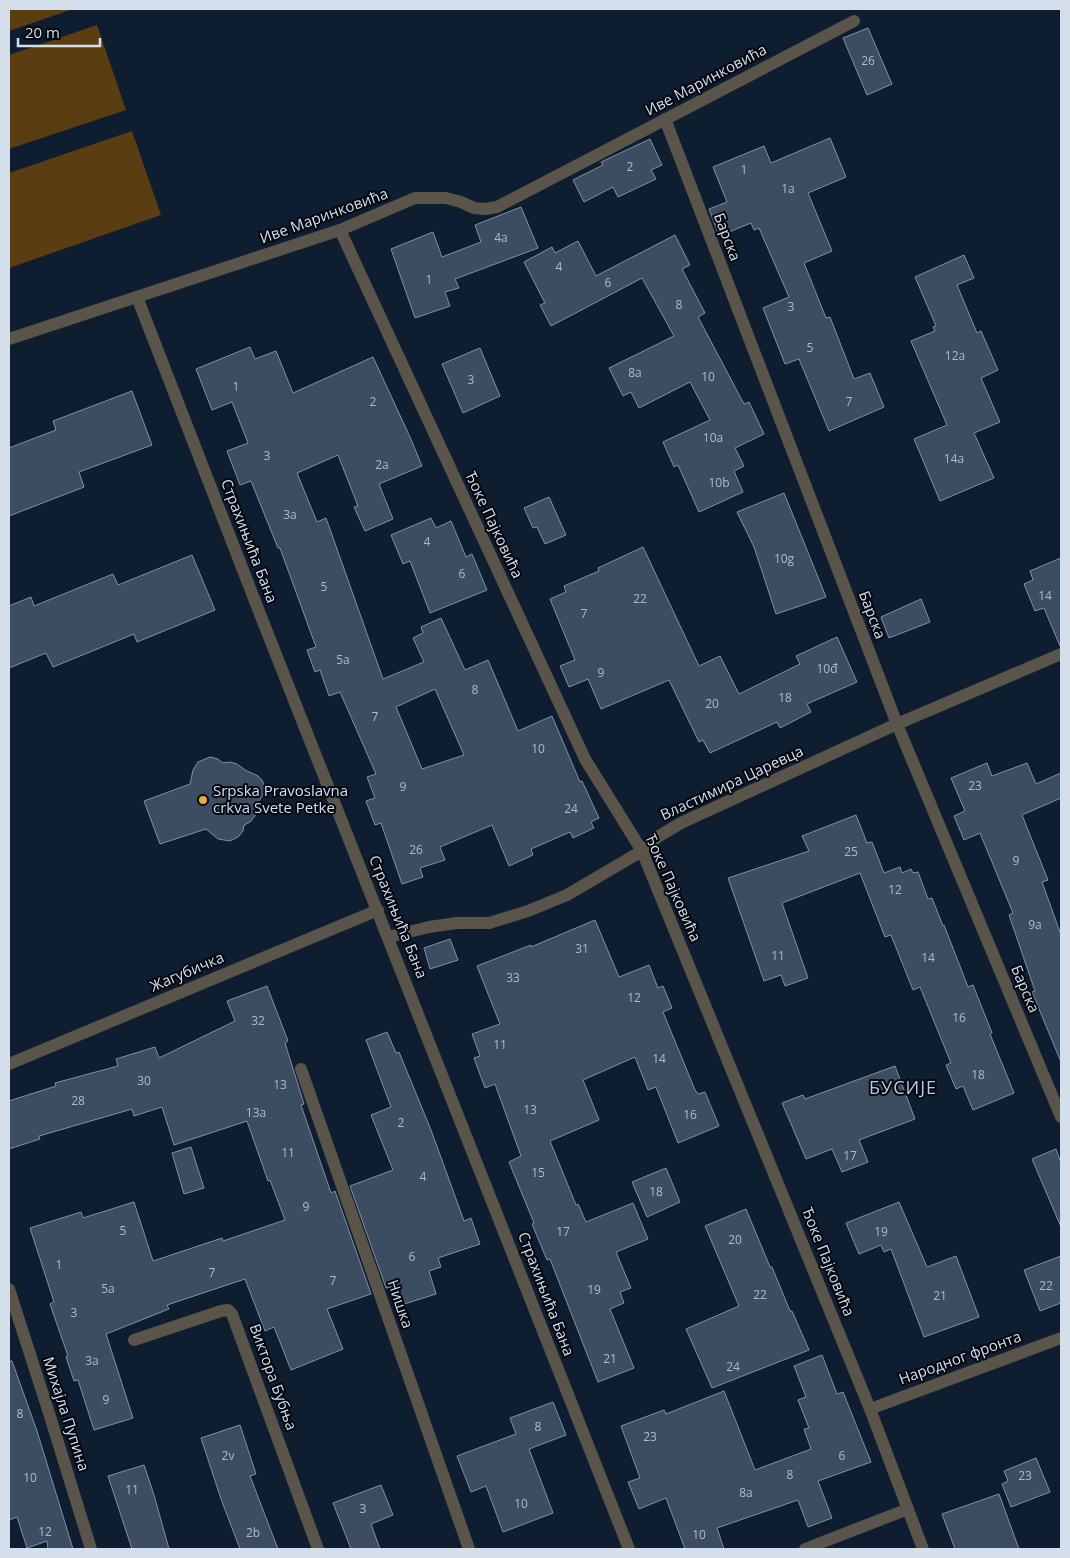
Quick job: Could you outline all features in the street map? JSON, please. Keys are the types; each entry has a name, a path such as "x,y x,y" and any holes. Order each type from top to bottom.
{"street":[{"name":"Иве Маринковића","path":"9,339 340,230 414,198 446,198 474,208 497,208 854,21"},
{"name":"Барска","path":"665,120 897,724 1061,1117"},
{"name":"Ђоке Пајковића","path":"340,230 585,759 642,851 870,1408 923,1549"},
{"name":"Страхињића Бана","path":"138,297 260,614 629,1549"},
{"name":"Властимира Царевца","path":"388,937 429,927 457,923 489,923 528,911 567,895 642,851 659,836 681,823 897,724 1061,654"},
{"name":"Жагубичка","path":"9,1064 378,910"},
{"name":"Нишка","path":"301,1070 469,1549"},
{"name":"Михајла Пупина","path":"9,1290 91,1549"},
{"name":"Виктора Бубња","path":"134,1340 221,1311 228,1310 232,1314 318,1549"},
{"name":"Народног фронта","path":"870,1408 1061,1338"},
{"path":"805,1549 908,1509"}],"shaded area":[{"path":"9,9 73,9 9,31"},
{"path":"97,25 126,110 9,149 9,55"},
{"path":"132,131 161,215 9,268 9,173"}],"building":[{"path":"868,28 892,84 867,95 843,38"},
{"path":"830,138 846,177 808,193 832,251 804,263 826,318 830,317 854,379 870,373 884,407 829,431 799,359 785,364 763,308 789,297 759,228 754,230 751,223 719,236 709,209 727,202 713,167 764,146 771,163"},
{"path":"650,139 662,165 651,170 656,179 618,197 613,187 584,202 573,180 603,165 601,162"},
{"path":"521,207 538,248 455,279 459,288 445,292 450,306 415,318 391,249 433,232 442,257 481,242 475,225"},
{"path":"675,235 690,265 682,269 705,313 698,317 744,404 749,402 764,434 735,448 744,466 734,471 743,492 699,512 678,465 674,467 663,442 710,420 690,382 639,408 631,392 623,396 609,368 674,336 642,278 551,326 540,305 545,303 524,262 552,247 555,253 578,241 596,276"},
{"path":"964,255 974,278 957,285 977,333 981,331 998,370 981,378 1000,422 974,433 994,478 940,501 914,439 947,425 911,341 935,331 933,327 936,326 915,277"},
{"path":"250,347 255,359 276,351 293,393 373,357 422,466 379,484 393,519 365,531 354,507 358,506 338,455 297,473 317,522 326,518 383,679 424,662 413,638 423,633 421,627 441,618 465,670 488,660 518,731 552,716 580,782 582,781 599,818 591,822 594,828 573,838 570,832 531,849 533,855 509,866 492,825 440,847 445,860 420,868 423,877 402,884 381,823 375,825 366,801 375,798 367,777 376,774 340,692 329,696 320,670 315,672 307,650 316,647 280,548 278,548 251,481 240,485 227,451 248,443 232,402 212,410 196,369","holes":["435,689 464,755 422,769 396,707"]},
{"path":"480,348 500,396 463,413 442,364"},
{"path":"132,391 152,445 79,472 84,487 9,516 9,448 56,430 53,421"},
{"path":"784,493 826,597 776,614 754,547 737,512"},
{"path":"549,497 566,535 545,544 537,527 533,528 524,508"},
{"path":"431,518 436,528 451,521 466,557 472,554 487,590 430,613 410,561 403,564 391,535"},
{"path":"643,547 699,666 720,656 739,694 800,664 796,656 837,637 857,682 807,704 811,712 780,728 777,722 710,753 703,740 699,742 669,680 601,709 588,679 569,687 560,666 575,660 550,599 566,592 564,586 599,571 598,568"},
{"path":"192,555 215,610 137,642 134,634 53,667 46,653 9,668 9,606 31,597 34,606 113,574 118,585"},
{"path":"1061,558 1060,646 1044,608 1035,611 1024,584 1033,580 1030,571"},
{"path":"921,599 930,622 889,638 881,617"},
{"name":"Srpska Pravoslavna crkva Svete Petke","path":"210,757 218,759 223,763 237,764 262,780 264,793 257,804 255,816 244,825 243,831 238,837 230,841 218,839 206,829 160,844 144,801 190,784 193,770 198,762"},
{"path":"987,763 992,776 1027,763 1036,784 1061,773 1061,798 1022,815 1048,880 1042,882 1061,935 1061,1062 1032,992 1035,991 1009,915 1013,913 980,833 964,840 954,816 965,811 951,778"},
{"path":"856,815 867,843 872,842 884,873 900,867 902,873 911,869 913,873 918,872 928,899 932,898 944,925 968,987 973,985 1014,1093 973,1110 963,1086 956,1089 946,1065 951,1063 920,987 913,990 891,935 885,937 860,873 782,903 808,978 785,986 781,975 764,981 728,878 809,851 802,836"},
{"path":"595,920 619,977 649,965 658,988 663,986 672,1008 663,1012 695,1090 698,1094 705,1092 719,1126 678,1143 656,1087 648,1090 635,1057 583,1080 599,1120 550,1141 576,1205 578,1204 586,1222 633,1203 648,1239 616,1252 631,1288 620,1292 624,1303 610,1309 634,1368 598,1382 550,1259 547,1260 532,1224 534,1223 509,1162 521,1156 495,1084 485,1088 474,1058 480,1056 472,1034 500,1024 477,966 531,945 531,947"},
{"path":"450,939 458,960 430,969 424,948"},
{"path":"267,986 288,1041 285,1043 304,1104 301,1105 331,1193 335,1191 371,1294 327,1309 343,1349 291,1370 274,1327 265,1331 245,1279 167,1305 169,1309 106,1334 133,1418 94,1430 78,1380 74,1381 66,1357 68,1356 50,1304 54,1302 30,1228 81,1212 83,1218 134,1202 153,1261 222,1238 223,1241 285,1220 270,1180 268,1181 247,1121 174,1145 162,1107 134,1116 132,1109 39,1136 40,1139 9,1149 9,1101 56,1086 55,1083 118,1066 116,1059 155,1047 159,1058 235,1021 227,1001"},
{"path":"387,1032 396,1053 399,1052 431,1130 464,1221 471,1218 480,1244 438,1258 441,1267 429,1271 436,1294 398,1306 391,1287 386,1288 350,1186 393,1170 371,1115 391,1107 366,1040"},
{"path":"895,1066 915,1119 859,1140 868,1162 842,1172 832,1149 806,1159 782,1103 803,1095 805,1099"},
{"path":"191,1147 204,1188 184,1194 172,1153"},
{"path":"1056,1149 1061,1163 1061,1227 1032,1159"},
{"path":"666,1168 680,1202 647,1217 632,1182"},
{"path":"899,1202 927,1267 956,1256 979,1317 924,1337 891,1249 884,1252 881,1245 859,1254 846,1223"},
{"path":"746,1209 770,1267 772,1267 809,1350 712,1388 686,1329 739,1306 705,1226"},
{"path":"1061,1256 1061,1303 1040,1311 1024,1270"},
{"path":"822,1355 837,1394 843,1392 871,1462 818,1481 832,1518 808,1527 798,1500 717,1528 724,1549 685,1549 666,1498 639,1509 628,1482 640,1478 621,1426 664,1410 666,1414 724,1391 755,1470 811,1449 804,1429 809,1428 798,1400 806,1397 794,1366"},
{"path":"9,1361 12,1361 37,1431 73,1549 48,1549 47,1541 27,1548 17,1517 9,1520"},
{"path":"553,1402 566,1435 529,1449 553,1513 503,1532 486,1486 471,1492 457,1456 516,1434 510,1418"},
{"path":"240,1425 256,1474 250,1476 278,1549 240,1549 201,1438"},
{"path":"1036,1458 1050,1492 1011,1507 1002,1484 1008,1481 1004,1471"},
{"path":"144,1465 169,1549 132,1549 108,1476"},
{"path":"381,1485 393,1515 371,1524 380,1549 351,1549 333,1503"},
{"path":"999,1494 1019,1549 955,1549 942,1514"}],"place":[{"name":"Srpska Pravoslavna crkva Svete Petke","path":"203,800"}],"district":[{"name":"БУСИЈЕ","path":"903,1088"}]}
